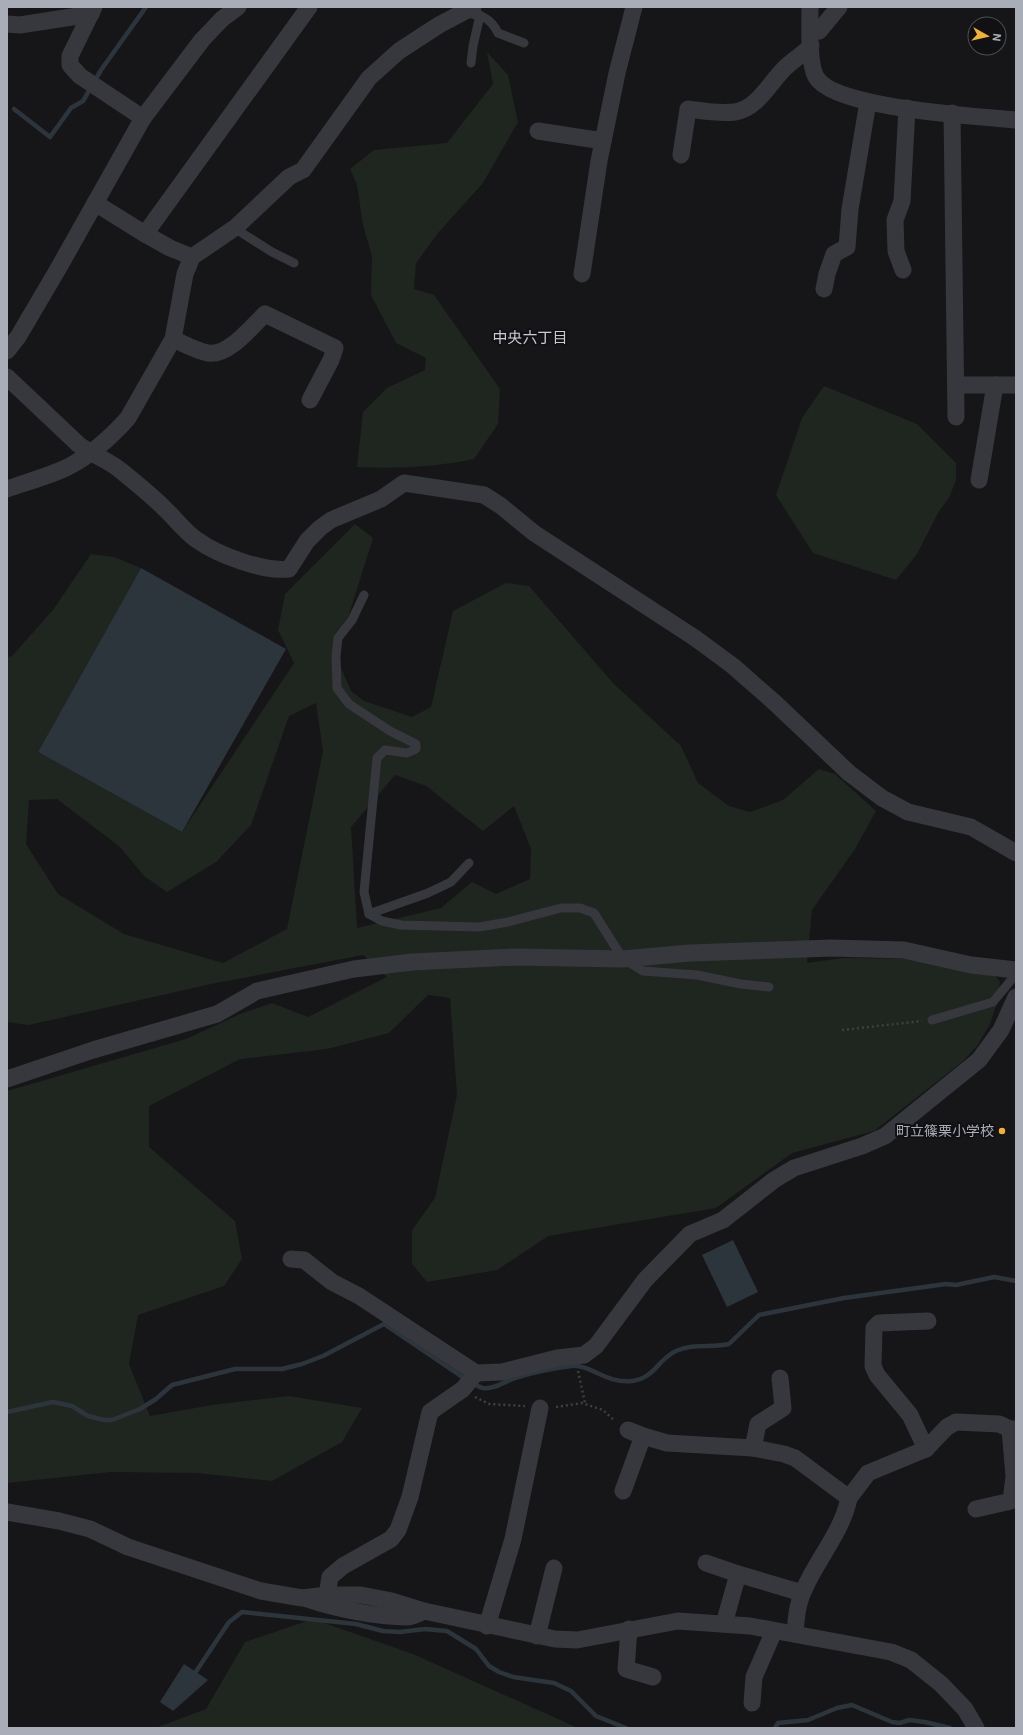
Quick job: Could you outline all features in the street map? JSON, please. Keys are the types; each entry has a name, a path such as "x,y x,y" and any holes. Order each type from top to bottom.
{"street":[{"path":"7,351 18,338 143,118 202,40 222,19 238,7"},
{"path":"145,234 308,7"},
{"path":"582,274 603,142 617,73 634,7"},
{"path":"810,7 811,46 816,77 825,85 844,95 868,102 907,108 1016,120"},
{"path":"819,31 839,7"},
{"path":"92,11 70,56 70,65 80,76 143,118"},
{"path":"7,24 20,25 92,11"},
{"path":"7,489 68,467 89,453 119,429 128,418 173,339 185,274 192,256 234,228 289,177 303,170 369,78 399,51 439,25 472,12"},
{"path":"681,155 688,109 735,112 745,109 756,100 787,66 811,46"},
{"path":"824,289 826,274 834,254 847,247 850,209 868,102"},
{"path":"903,270 896,252 895,220 902,201 907,108"},
{"path":"952,113 956,417"},
{"path":"538,131 603,142"},
{"path":"95,203 170,248 192,256"},
{"path":"173,339 208,353 216,353 231,346 265,314 334,348 331,360 310,400"},
{"path":"7,377 89,453 118,468 164,508 197,540 218,551 248,563 277,570 289,569 307,541 330,520 381,499 404,483 484,495 501,506 534,533 695,638 733,666 849,773 882,798 908,812 971,827 1016,853"},
{"path":"956,385 1016,385"},
{"path":"979,480 995,385"},
{"path":"7,1079 93,1050 217,1014 258,991 354,969 412,962 516,957 623,959 690,953 846,948 904,950 971,965 1016,970"},
{"path":"291,1259 304,1260 332,1282 359,1296 476,1374 502,1372 557,1358 584,1355 596,1346 645,1280 690,1234 723,1220 774,1180 794,1168 862,1146 885,1136 979,1060 1001,1030 1016,997"},
{"path":"926,1449 910,1415 877,1375 873,1366 872,1342 874,1328 879,1323 928,1321"},
{"path":"327,1594 330,1577 343,1566 391,1539 398,1530 410,1497 415,1468 430,1412 463,1389 476,1374"},
{"path":"753,1448 758,1424 783,1408 780,1378"},
{"path":"487,1626 513,1538 540,1408"},
{"path":"795,1634 798,1605 802,1593 830,1546 849,1498 868,1473 926,1449 947,1427 956,1422 999,1424 1013,1429 1014,1476 1011,1501 976,1509"},
{"path":"624,1490 636,1433 667,1443 753,1448 795,1458 849,1498"},
{"path":"7,1512 59,1521 90,1529 128,1547 261,1591 302,1598 329,1607 382,1615 409,1617 424,1611"},
{"path":"706,1563 802,1593"},
{"path":"537,1636 554,1568"},
{"path":"724,1624 738,1574"},
{"path":"302,1598 327,1594 361,1595 392,1601 424,1611 487,1626 555,1640 577,1640 678,1621 724,1624 795,1634 891,1652 911,1660 941,1684 965,1709 976,1728"},
{"path":"629,1630 626,1669 653,1677"},
{"path":"752,1703 754,1677 774,1631"}],"lane":[{"path":"471,63 473,46 472,12 487,18 494,25 498,33 524,43"},
{"path":"234,228 255,242 294,263"},
{"path":"364,595 352,620 338,638 336,656 337,688 349,704 390,731 416,744 416,749 407,753 385,750 377,758 364,892 369,914 382,921 401,925 479,927 508,922 561,908 580,908 594,914 623,959 643,971 697,975 741,984 769,987"},
{"path":"369,914 428,893 451,882 469,863"},
{"path":"932,1020 993,1002 1016,974"}],"path":[{"path":"842,1030 932,1020"},
{"path":"578,1374 585,1404"}],"shaded area":[{"path":"487,52 508,75 518,122 483,183 438,233 416,263 414,289 434,295 500,389 498,424 474,459 416,467 357,467 363,412 387,388 425,370 426,358 396,343 371,295 372,256 363,225 357,185 350,169 374,150 447,143 493,84"},
{"path":"824,386 917,424 956,463 956,480 949,498 939,511 917,554 896,580 813,553 776,495 802,418"},
{"path":"355,524 373,538 336,656 351,691 364,701 412,717 431,707 453,611 506,583 529,586 613,683 681,746 698,783 729,806 750,812 783,800 819,769 835,774 876,811 855,849 812,910 807,963 842,958 921,959 992,972 1000,981 997,1003 990,1024 977,1046 962,1062 874,1131 792,1153 716,1208 548,1236 497,1270 427,1282 412,1264 412,1230 435,1198 457,1095 450,998 428,995 389,1033 327,1049 240,1059 149,1106 149,1147 235,1221 242,1259 224,1286 138,1315 129,1364 150,1416 212,1405 289,1396 362,1408 342,1442 272,1481 197,1473 111,1472 7,1483 7,1091 186,1039 240,1014 272,1003 308,1017 387,977 363,955 211,984 29,1025 7,1022 7,657 12,656 53,610 91,554 114,557 141,568 38,752 182,832 294,663 278,630 285,594","holes":["316,703 323,751 287,929 223,963 124,934 58,894 26,844 29,800 57,799 120,847 144,876 167,892 216,862 251,825 289,716","395,775 426,786 483,831 514,806 531,849 530,879 496,894 472,882 441,908 357,928 351,827"]},
{"path":"141,568 286,649 182,832 38,752"},
{"path":"733,1240 758,1292 727,1307 702,1255"},
{"path":"313,1619 413,1654 578,1728 155,1728 206,1709 245,1642"},
{"path":"184,1664 208,1680 173,1711 160,1702"}],"waterway":[{"path":"14,109 50,137 71,108 83,101 101,70 146,7"},
{"path":"7,1412 53,1402 72,1406 88,1416 104,1420 112,1420 140,1409 156,1399 172,1385 235,1369 282,1369 302,1364 323,1356 384,1324 466,1379 483,1388 495,1387 511,1379 528,1374 571,1366 585,1368 614,1380 632,1381 646,1376 670,1354 676,1351 696,1346 716,1346 729,1344 759,1315 844,1298 946,1284 956,1285 994,1277 1016,1281"},
{"path":"193,1676 229,1622 242,1612 356,1624 383,1631 400,1632 425,1629 447,1631 476,1649 489,1666 499,1672 513,1677 554,1683 571,1691 596,1716 626,1728"},
{"path":"775,1728 778,1723 808,1720 837,1708 852,1705 892,1722 900,1723 909,1720 950,1728"}],"place":[{"name":"町立篠栗小学校","path":"1002,1131"}],"district":[{"name":"中央六丁目","path":"530,338"}]}
